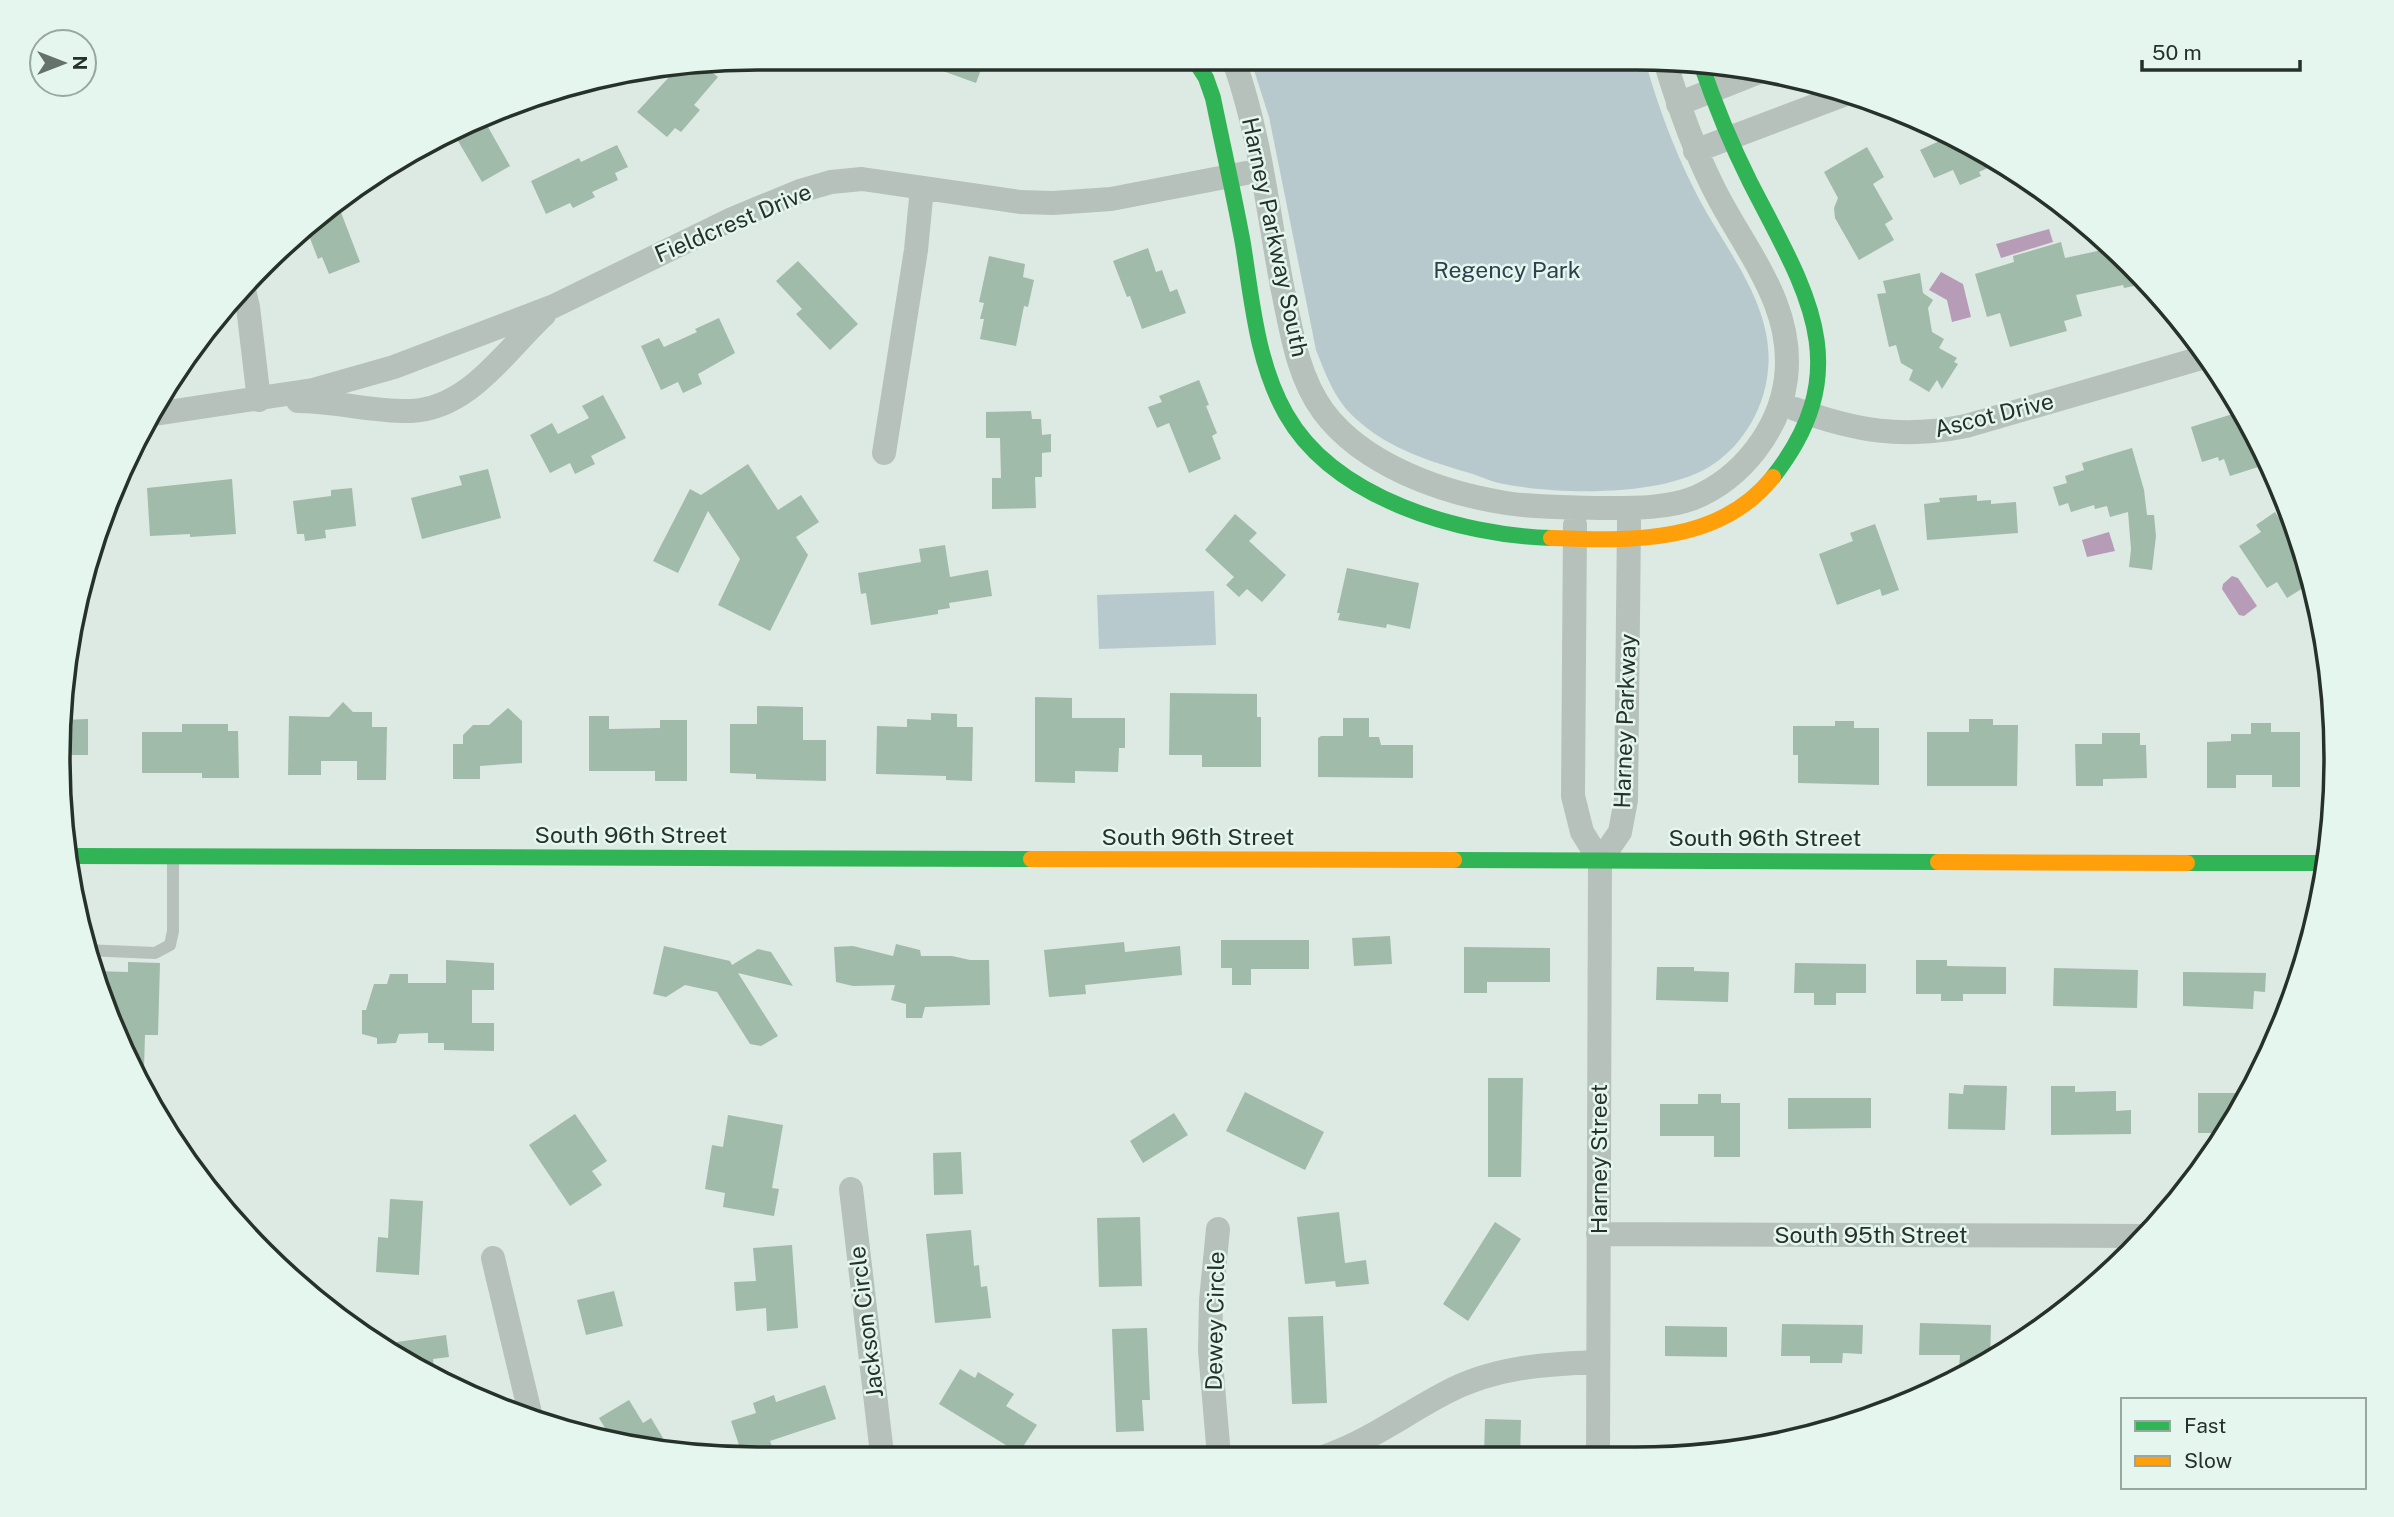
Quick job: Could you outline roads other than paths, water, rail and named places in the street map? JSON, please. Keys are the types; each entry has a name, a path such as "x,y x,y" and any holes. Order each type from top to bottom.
{"street":[{"name":"Harney Parkway South","path":"1201,70 1213,98 1261,344 1278,398 1299,433 1328,462 1359,485 1442,521 1503,535 1575,539 1628,539 1671,535 1702,527 1732,513 1757,493 1781,467 1810,415 1818,359 1816,331 1809,302 1797,271 1730,139 1704,74"},
{"name":"Harney Parkway South","path":"1237,70 1260,170 1292,337 1307,385 1324,413 1349,438 1376,458 1452,491 1507,503 1629,508 1667,505 1691,499 1716,487 1736,471 1758,447 1781,405 1788,359 1787,336 1769,284 1695,151 1668,71"},
{"path":"1678,104 1743,79"},
{"path":"1695,151 1833,99"},
{"name":"Fieldcrest Drive","path":"163,413 313,390 394,367 554,306 732,219 800,191 831,182 862,179 1020,202 1053,203 1111,199 1260,170"},
{"path":"884,453 916,250 922,188"},
{"path":"246,299 259,400"},
{"name":"Fieldcrest Drive","path":"259,400 312,401 414,411 439,405 461,394 487,374 554,306"},
{"name":"Ascot Drive","path":"1781,405 1877,431 1934,432 1980,422 2196,359"},
{"name":"Harney Parkway","path":"1576,507 1573,796 1582,832 1600,861 1620,832 1626,800 1629,508"},
{"name":"South 96th Street","path":"77,856 2316,863"},
{"name":"Harney Street","path":"1598,1447 1600,861"},
{"name":"Jackson Circle","path":"851,1189 881,1447"},
{"name":"Dewey Circle","path":"1218,1229 1211,1300 1210,1351 1218,1447"},
{"name":"South 95th Street","path":"1598,1234 2130,1236"},
{"path":"493,1258 529,1407"},
{"path":"1346,1447 1380,1432 1448,1391 1485,1376 1535,1365 1598,1362"}],"lane":[{"path":"97,951 155,953 170,945 173,931 173,857"}],"park label":[{"name":"Regency Park","path":"1507,270"}]}
